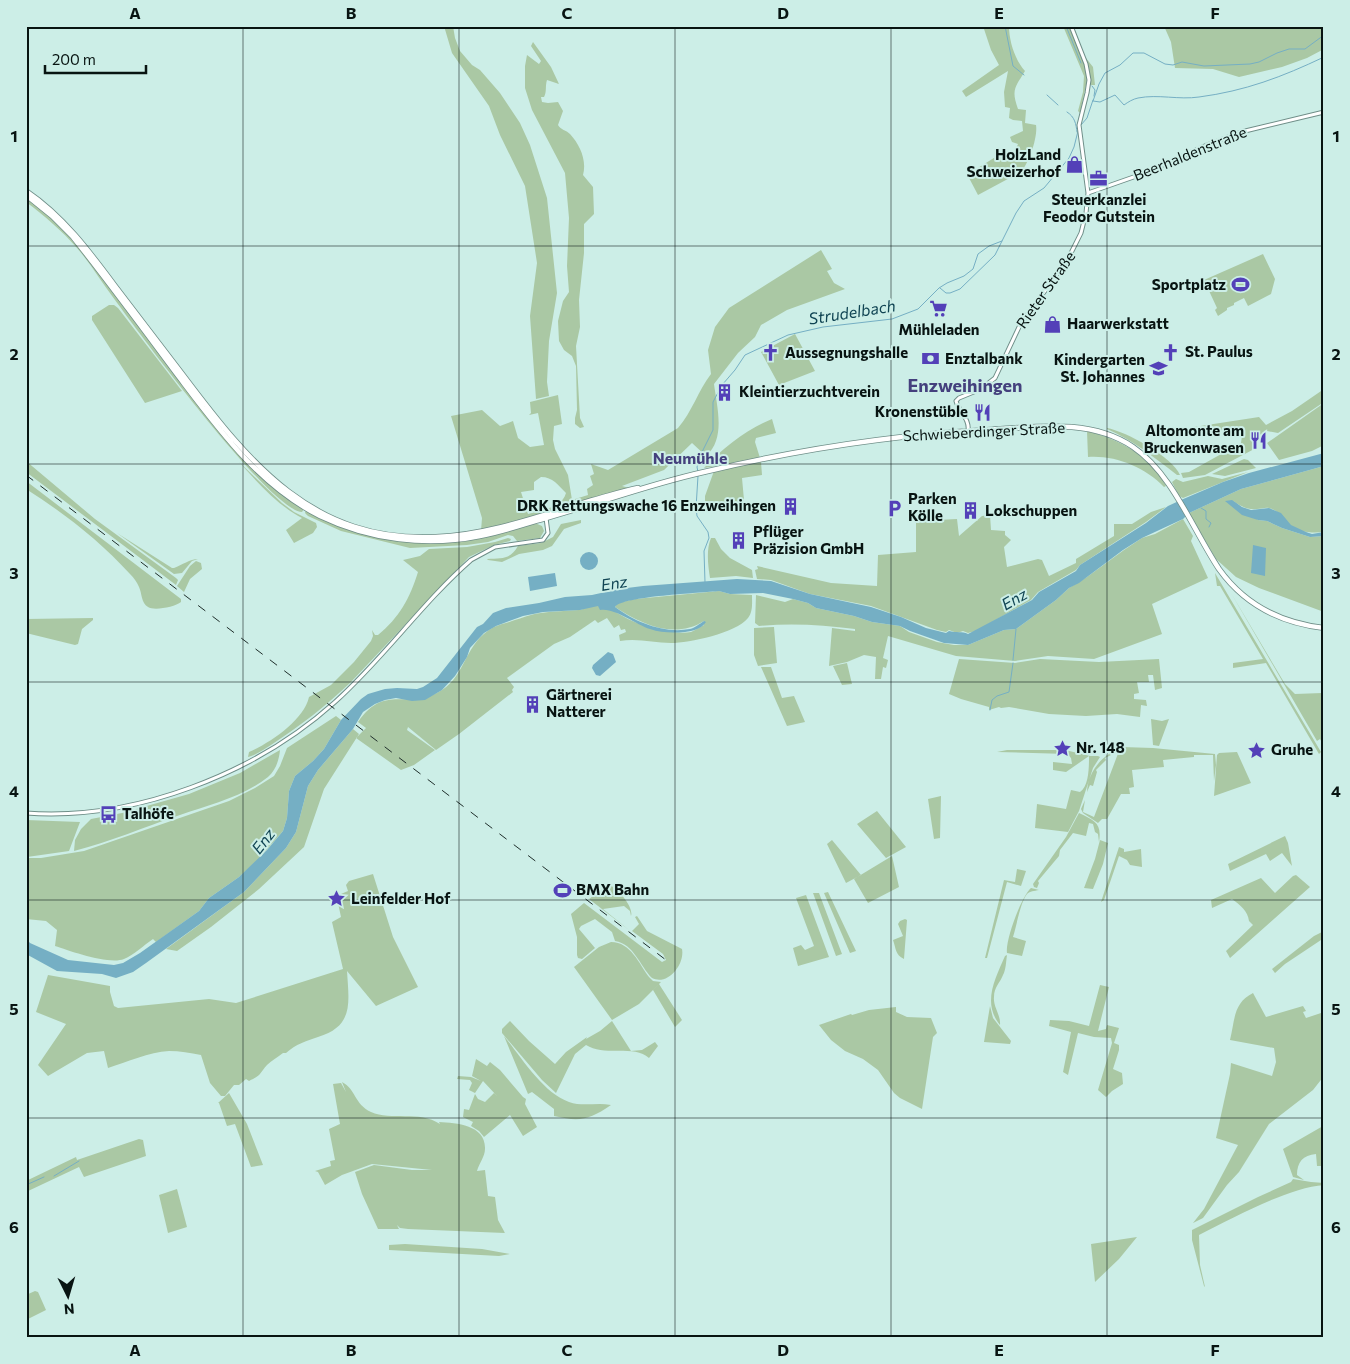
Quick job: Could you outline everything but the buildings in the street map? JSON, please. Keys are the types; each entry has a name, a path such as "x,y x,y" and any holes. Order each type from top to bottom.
{"main road":[{"path":"26,191 57,216 79,239 245,454 276,483 302,502 339,520 361,528 424,538 470,534 547,515"},
{"name":"Schwieberdinger Straße","path":"26,196 52,216 72,237 232,444 266,478 300,505 350,528 380,536 409,540 471,538 702,472 761,460 908,435 1059,426 1082,428 1107,433 1126,442 1144,455 1163,475 1228,581 1249,600 1282,618 1324,628"}],"street":[{"name":"Rieter Straße","path":"968,431 968,423 956,401 981,389 997,374 1020,325 1076,246 1084,221 1088,193 1079,123 1089,80 1086,64 1070,26"},
{"name":"Beerhaldenstraße","path":"1088,193 1154,169 1241,132 1324,112"},
{"path":"26,813 51,815 86,812 150,800 202,783 258,756 296,732 334,702 471,560 494,547 544,539 548,533 547,515"}],"green space":[{"path":"444,26 453,26 460,51 500,93 520,123 530,145 547,198 557,293 549,341 547,382 549,396 536,399 530,316 537,263 525,186 500,135 489,106 452,53"},
{"path":"983,26 1009,26 1013,50 1025,71 1015,89 1016,102 1018,109 1026,110 1025,123 1036,125 1036,136 1027,163 1021,172 978,195 968,176 970,173 997,156 1008,157 1015,151 1018,144 1012,142 1010,137 1023,131 1022,121 1009,118 1010,108 1005,107 1004,92 1008,71 966,97 962,91 999,65 991,50"},
{"path":"1063,26 1070,26 1080,53 1093,67 1095,85 1086,85 1080,113 1078,111 1083,92 1084,76"},
{"path":"1164,26 1324,26 1324,49 1307,58 1282,67 1239,77 1213,69 1175,68 1171,42"},
{"path":"533,42 551,67 559,84 547,80 545,95 541,97 542,102 558,102 563,111 558,125 570,134 577,143 583,158 583,175 593,187 594,214 584,224 584,253 579,300 580,327 576,346 580,418 584,427 580,428 575,424 577,410 576,366 572,356 564,350 559,341 558,321 563,301 569,292 567,266 569,218 565,173 532,110 525,88 527,55 539,64 541,61 531,46"},
{"path":"26,198 56,222 75,243 230,444 304,509 302,512 286,504 235,453 176,381 82,254 47,218 26,202"},
{"path":"821,250 832,269 827,271 834,283 845,289 787,310 761,325 755,337 738,353 714,384 719,422 718,432 712,449 706,456 692,443 664,470 622,486 633,489 481,531 482,518 451,416 482,410 500,426 513,421 518,438 530,447 544,445 538,413 529,415 531,413 530,402 558,395 562,424 554,426 553,440 555,449 568,475 572,500 588,495 587,489 593,485 590,476 594,474 591,464 608,470 678,428 683,422 711,374 708,350 715,327 729,308","holes":["541,477 549,478 566,493 564,498 556,505 528,514 521,492 534,490 534,482"]},
{"name":"Sportplatz","path":"1263,254 1275,279 1271,294 1248,306 1244,298 1234,303 1234,305 1218,316 1215,310 1217,308 1204,280"},
{"path":"109,305 114,305 118,308 182,391 145,403 92,320 92,316"},
{"path":"795,334 815,371 779,385 761,352"},
{"path":"1324,389 1324,402 1278,433 1267,431 1252,439 1258,447 1205,475 1183,478 1181,473 1189,472 1241,443 1243,428 1207,432 1181,432 1181,429 1259,417 1266,425 1292,411"},
{"path":"1324,403 1324,445 1312,451 1279,460 1267,443"},
{"path":"772,419 776,433 756,438 755,442 760,458 704,468 736,440"},
{"path":"1107,428 1136,439 1159,453 1176,468 1180,475 1177,475 1135,444"},
{"path":"1087,431 1099,434 1133,450 1152,466 1166,486 1164,487 1139,468 1119,460 1088,457"},
{"path":"1244,459 1248,460 1256,468 1225,476 1212,474"},
{"path":"26,461 95,519 176,578 178,580 176,585 26,472"},
{"path":"239,462 282,503 294,512 316,523 317,527 313,533 294,543 286,530 302,518 276,500"},
{"path":"761,462 762,475 742,478 744,500 732,504 705,507 705,496 714,471"},
{"path":"1324,466 1324,532 1298,530 1272,509 1247,508 1232,500 1258,520 1267,521 1310,537 1324,536 1324,612 1259,588 1236,577 1216,559 1189,513 1241,489"},
{"path":"1248,472 1183,498 1179,496 1172,482 1176,479 1183,482 1208,476 1222,479"},
{"path":"26,481 181,599 181,602 164,608 148,607 133,577 81,528 26,489"},
{"path":"1166,507 1080,565 1076,570 1038,592 1031,600 976,631 968,633 963,631 957,633 949,630 946,632 937,630 871,606 810,594 771,580 757,579 755,570 758,569 757,566 831,583 877,586 878,555 916,552 916,521 957,519 959,536 982,516 990,515 991,530 1005,531 1005,535 1011,540 1004,547 1007,567 1038,559 1042,560 1049,576 1076,563 1076,559 1114,536 1114,524 1132,524 1151,512"},
{"path":"306,510 409,542 535,523 542,526 544,531 540,538 517,541 513,536 508,535 488,542 467,545 410,548 341,531 308,516 305,513"},
{"path":"1183,519 1193,536 1191,541 1208,578 1152,604 1162,634 1094,659 1048,656 1015,661 956,656 888,636 883,658 888,660 886,668 883,667 881,679 875,679 876,657 864,655 847,662 829,666 832,628 855,631 855,629 807,625 759,626 755,623 756,595 785,602 793,599 808,603 816,608 872,622 900,626 909,632 937,642 968,645 1004,630 1016,629 1056,600 1069,588 1142,538 1155,534"},
{"path":"581,520 581,523 564,529 552,546 543,550 519,554 502,562 487,559 509,556 518,546 541,543 553,537 561,524"},
{"path":"117,533 172,568 192,560 198,559 192,561 182,573 174,574"},
{"path":"508,538 511,539 510,541 494,545 469,557 342,691 292,731 260,752 248,757 249,752 267,743 285,730 306,706 309,697 331,685 354,662 371,641 373,636 372,630 375,635 378,635 392,622 407,599 418,572 403,560 420,556 429,549 467,547"},
{"path":"711,538 715,538 721,549 730,558 752,570 753,578 736,576 710,578 708,553"},
{"path":"196,561 201,563 202,569 190,579 184,592 177,586 190,566"},
{"path":"1215,573 1321,752 1319,754 1266,663 1233,668 1233,663 1263,659 1220,586 1217,586"},
{"path":"719,591 730,594 752,595 751,613 748,618 723,633 671,643 633,640 620,641 619,635 626,632 625,629 621,630 619,625 614,628 607,618 598,623 595,620 570,637 554,644 507,678 514,687 513,692 436,750 408,727 407,730 435,750 414,765 401,770 356,738 366,728 358,722 368,710 378,703 398,699 419,699 430,696 450,684 477,641 484,633 496,626 526,616 579,610 596,606 610,609 628,619 650,627 684,633 691,632 704,625 704,621 693,627 670,629 647,624 615,607 617,603 635,599"},
{"path":"1231,593 1285,684 1295,694 1322,693 1324,696 1324,746 1320,739 1317,741"},
{"path":"93,618 82,629 78,644 75,645 26,633 26,619"},
{"path":"774,627 777,663 758,666 754,655 754,628"},
{"path":"959,659 1015,663 1040,659 1099,662 1159,659 1162,688 1155,690 1153,675 1148,675 1149,682 1137,682 1139,693 1134,694 1134,699 1146,700 1147,706 1141,705 1140,717 1117,714 1086,716 1049,714 1009,707 989,710 989,707 949,694"},
{"path":"847,663 852,684 842,685 833,666"},
{"path":"761,667 771,667 782,698 794,696 805,722 787,726"},
{"path":"336,716 341,720 324,749 295,776 289,791 287,818 283,831 258,860 239,877 209,898 199,911 156,942 153,939 124,959 100,959 55,946 57,930 46,921 26,919 26,858 41,858 84,851 229,801 274,776 287,748"},
{"path":"1151,719 1162,721 1169,719 1159,746 1153,745"},
{"path":"353,729 359,734 324,789 304,847 259,889 211,927 177,951 166,949 244,892 286,848 296,832 308,786 318,770"},
{"path":"1122,747 1215,754 1214,781 1213,755 1194,755 1194,757 1163,760 1164,767 1132,770 1134,787 1129,788 1130,794 1121,794 1107,819 1102,819 1098,823 1083,813 1081,809 1085,800 1083,812 1094,817 1119,751 1105,758 1106,760 1096,770 1093,786 1090,785 1087,792 1090,777 1102,759"},
{"path":"280,750 277,765 271,774 248,790 214,804 74,851 75,840 81,829 91,819 122,813 189,794 240,773"},
{"path":"1007,750 1065,750 1100,757 1093,768 1079,811 1068,832 1035,828 1037,804 1066,809 1071,790 1080,792 1085,785 1088,776 1089,756 1066,772 1053,770 1053,762 1072,764 1071,758 1067,754 997,752"},
{"path":"1237,752 1251,783 1214,796 1217,755 1219,753"},
{"path":"941,796 940,838 934,839 928,799"},
{"path":"877,811 906,847 886,858 857,824"},
{"path":"1079,813 1096,823 1100,836 1099,842 1098,834 1095,832 1093,824 1089,823 1086,836 1073,833 1060,850 1059,856 1038,881 1037,888 1034,887 1033,884 1066,837"},
{"path":"26,820 80,822 69,851 27,857"},
{"path":"1285,836 1292,866 1282,853 1270,861 1266,854 1230,871 1228,864"},
{"path":"832,840 861,875 846,883 827,844"},
{"path":"1100,840 1108,843 1103,864 1093,889 1084,888 1095,859"},
{"path":"1119,847 1124,849 1124,852 1141,849 1142,867 1130,865 1127,860 1119,856 1104,900 1101,902"},
{"path":"892,856 899,887 868,903 854,879"},
{"path":"1017,869 1026,871 1021,886 1007,882 987,958 985,958 1004,880 1015,882"},
{"path":"373,874 393,937 418,987 376,1006 347,971 347,1012 344,1020 338,1027 283,1053 258,1076 249,1081 246,1079 239,1085 234,1085 225,1096 221,1096 210,1083 201,1055 189,1053 161,1052 108,1068 104,1051 87,1053 48,1076 38,1065 66,1024 36,1012 48,975 110,986 114,1006 118,1008 209,999 236,1003 343,969 332,922 341,917 338,903 343,900 341,894 348,891 346,885 349,881"},
{"path":"1296,875 1310,887 1230,958 1226,951 1253,925 1243,908 1232,899 1212,908 1211,900 1261,878 1275,893"},
{"path":"610,885 625,899 630,908 631,916 630,911 624,906 603,909 629,930 589,899"},
{"path":"1031,888 1039,890 1027,894 1013,937 1026,941 1022,956 1007,953 1008,939 1014,919 1023,900 1027,893"},
{"path":"828,892 856,951 850,953 824,893"},
{"path":"813,893 819,893 842,954 836,956"},
{"path":"806,895 829,957 798,966 793,948 801,945 805,950 814,946 796,898"},
{"path":"584,903 662,962 666,960 663,954 632,931 639,924 635,917 637,916 647,931 682,949 681,961 678,967 664,979 652,978 632,951 622,943 615,941 612,932 595,919 579,929 595,948 582,959 578,958 577,937 571,914"},
{"path":"905,919 907,920 904,959 897,953 893,940 903,936 898,924"},
{"path":"1324,931 1324,938 1285,964 1275,973 1272,969 1314,936"},
{"path":"611,942 618,943 629,950 653,981 661,982 639,1004 612,1020 574,967 599,947"},
{"path":"1007,955 1004,973 994,994 1000,1025 995,1017 991,1000 994,982"},
{"path":"659,984 682,1020 675,1027 653,990"},
{"path":"1100,985 1109,987 1098,1031 1106,1029 1107,1025 1119,1028 1114,1043 1119,1045 1119,1050 1113,1069 1122,1073 1123,1084 1106,1097 1098,1090 1112,1043 1111,1038 1094,1037 1078,1033 1068,1075 1063,1072 1071,1032 1049,1026 1050,1020 1069,1021 1089,1026"},
{"path":"1253,993 1266,1017 1303,1006 1306,1011 1303,1012 1306,1018 1324,1012 1324,1076 1313,1090 1269,1124 1239,1172 1203,1218 1193,1223 1204,1209 1238,1145 1216,1138 1231,1063 1272,1076 1276,1062 1274,1048 1230,1040 1238,1007 1246,997"},
{"path":"990,1006 993,1018 1011,1041 1010,1044 984,1042"},
{"path":"896,1007 896,1012 907,1017 931,1018 937,1033 933,1037 922,1109 900,1098 894,1093 878,1070 863,1059 845,1051 831,1040 819,1025 851,1014"},
{"path":"510,1021 555,1064 566,1052 587,1037 586,1039 600,1031 612,1021 631,1051 642,1050 655,1042 658,1046 649,1058 636,1052 602,1050 586,1045 575,1054 556,1093 542,1080 502,1033 502,1029"},
{"path":"504,1036 541,1083 559,1097 574,1103 611,1105 590,1117 571,1119 554,1116 554,1109 532,1092 528,1094"},
{"path":"476,1059 487,1066 490,1062 500,1070 526,1099 525,1104 537,1127 523,1136 510,1115 484,1137 471,1126 473,1122 463,1117 464,1109 469,1110 475,1094 478,1099 485,1102 494,1093 497,1096 483,1081 475,1093 469,1090 472,1083 470,1080 457,1079 458,1076 471,1077 481,1081 472,1076"},
{"path":"342,1082 347,1085 365,1109 379,1115 423,1117 440,1124 439,1122 454,1123 476,1130 484,1141 485,1149 477,1171 485,1170 488,1196 495,1197 498,1220 505,1233 408,1229 400,1228 397,1225 399,1229 378,1229 362,1194 355,1172 374,1165 412,1170 432,1170 372,1164 342,1175 325,1185 318,1172 315,1171 331,1166 330,1161 335,1160 329,1129 340,1124 333,1084 341,1083 346,1092"},
{"path":"229,1093 247,1124 263,1165 251,1167 235,1124 227,1126 218,1103"},
{"path":"1323,1126 1324,1166 1317,1166 1316,1154 1308,1156 1302,1160 1297,1170 1297,1175 1304,1180 1293,1177 1283,1149"},
{"path":"139,1139 143,1140 146,1156 84,1177 79,1167 26,1192 26,1181 76,1157 77,1160"},
{"path":"1293,1179 1324,1183 1324,1185 1309,1187 1277,1198 1199,1235 1200,1265 1205,1287 1192,1240 1192,1230 1291,1182"},
{"path":"177,1189 187,1227 168,1233 159,1195"},
{"path":"1137,1237 1119,1259 1095,1282 1091,1244"},
{"path":"405,1244 482,1249 510,1254 499,1256 389,1250 389,1245"},
{"path":"35,1291 38,1292 46,1310 26,1320 26,1295"}],"water":[{"path":"1324,453 1324,466 1241,489 1189,513 1183,519 1142,538 1079,583 1069,588 1056,600 1016,629 1004,630 968,645 944,643 900,626 872,622 816,608 808,603 793,599 763,593 730,594 719,591 632,600 615,607 650,626 670,630 690,629 704,621 706,622 699,628 688,632 672,633 654,630 644,627 618,613 600,610 598,606 580,610 543,612 523,616 496,626 484,633 470,648 467,657 455,676 442,690 425,700 412,701 396,698 385,700 363,712 353,729 318,770 308,786 296,832 286,848 244,892 146,963 133,972 116,978 102,974 57,971 26,954 26,938 30,943 68,960 114,965 123,963 199,911 209,898 239,877 267,850 283,831 287,818 289,791 295,776 324,749 341,720 361,699 368,694 385,689 417,689 437,678 477,627 483,624 493,613 506,608 619,589 737,579 771,581 810,594 871,607 926,628 946,633 949,631 968,634 1032,600 1039,592 1076,571 1080,565 1146,523 1168,506 1249,473"},
{"path":"1232,500 1242,507 1251,510 1269,508 1281,513 1291,525 1312,534 1324,532 1324,536 1310,537 1267,521 1242,515 1225,501"},
{"path":"1253,545 1266,548 1265,576 1251,573"},
{"path":"589,552 595,555 598,561 595,567 589,570 583,567 580,561 583,555"},
{"path":"555,573 557,586 530,591 528,577"},
{"path":"608,652 613,654 616,662 600,676 596,675 592,668 593,665"}],"waterway":[{"path":"1005,26 1013,66 1024,75"},
{"name":"Strudelbach","path":"1066,26 1081,63"},
{"name":"Strudelbach","path":"1324,35 1305,49 1289,49 1250,64 1204,66 1182,62 1173,65 1165,64 1144,53 1133,53 1120,65 1105,73 1093,101 1100,102 1115,95 1124,105 1134,99 1146,97 1191,98 1232,91 1293,71 1324,57"},
{"name":"Strudelbach","path":"1092,86 1095,90 1094,96"},
{"path":"1047,95 1058,105"},
{"name":"Strudelbach","path":"1081,125 1087,118 1093,100"},
{"path":"1067,112 1076,123 1077,132"},
{"name":"Strudelbach","path":"940,288 946,293 960,289 995,255 1024,201 1044,188 1069,158 1078,131"},
{"name":"Strudelbach","path":"698,472 697,467 701,454 713,430 713,402 722,385 745,355 788,335 823,327 892,319 918,309 939,288 964,276 973,269 978,254 989,246 1002,241"},
{"name":"Strudelbach","path":"698,476 697,516 708,532 709,538 704,551 705,582"},
{"path":"1201,508 1206,511 1206,519 1211,523 1209,527"},
{"path":"1013,660 1016,629"},
{"path":"990,710 992,700 1009,692 1013,663"},
{"path":"54,1176 79,1161"},
{"path":"26,1185 44,1177"}],"railway":[{"path":"26,475 666,960"}],"place":[{"name":"HolzLand Schweizerhof","path":"1075,164"},
{"name":"Steuerkanzlei Feodor Gutstein","path":"1099,179"},
{"name":"Sportplatz","path":"1240,285"},
{"name":"Mühleladen","path":"939,309"},
{"name":"Haarwerkstatt","path":"1053,324"},
{"name":"St. Paulus","path":"1171,352"},
{"name":"Aussegnungshalle","path":"771,353"},
{"name":"Enztalbank","path":"931,359"},
{"name":"Kindergarten St. Johannes","path":"1159,369"},
{"name":"Kleintierzuchtverein","path":"725,392"},
{"name":"Kronenstüble","path":"982,412"},
{"name":"Altomonte am Bruckenwasen","path":"1258,440"},
{"name":"DRK Rettungswache 16 Enzweihingen","path":"790,506"},
{"name":"Parken Kölle","path":"894,508"},
{"name":"Lokschuppen","path":"971,511"},
{"name":"Pflüger Präzision GmbH","path":"739,541"},
{"name":"Gärtnerei Natterer","path":"532,704"},
{"name":"Nr. 148","path":"1062,748"},
{"name":"Gruhe","path":"1257,750"},
{"name":"Talhöfe","path":"108,814"},
{"name":"BMX Bahn","path":"562,890"},
{"name":"Leinfelder Hof","path":"337,899"}],"district":[{"name":"Enzweihingen","path":"965,386"},
{"name":"Neumühle","path":"690,458"}],"water label":[{"name":"Enz","path":"614,583"},
{"name":"Enz","path":"1014,599"},
{"name":"Enz","path":"263,841"}]}
